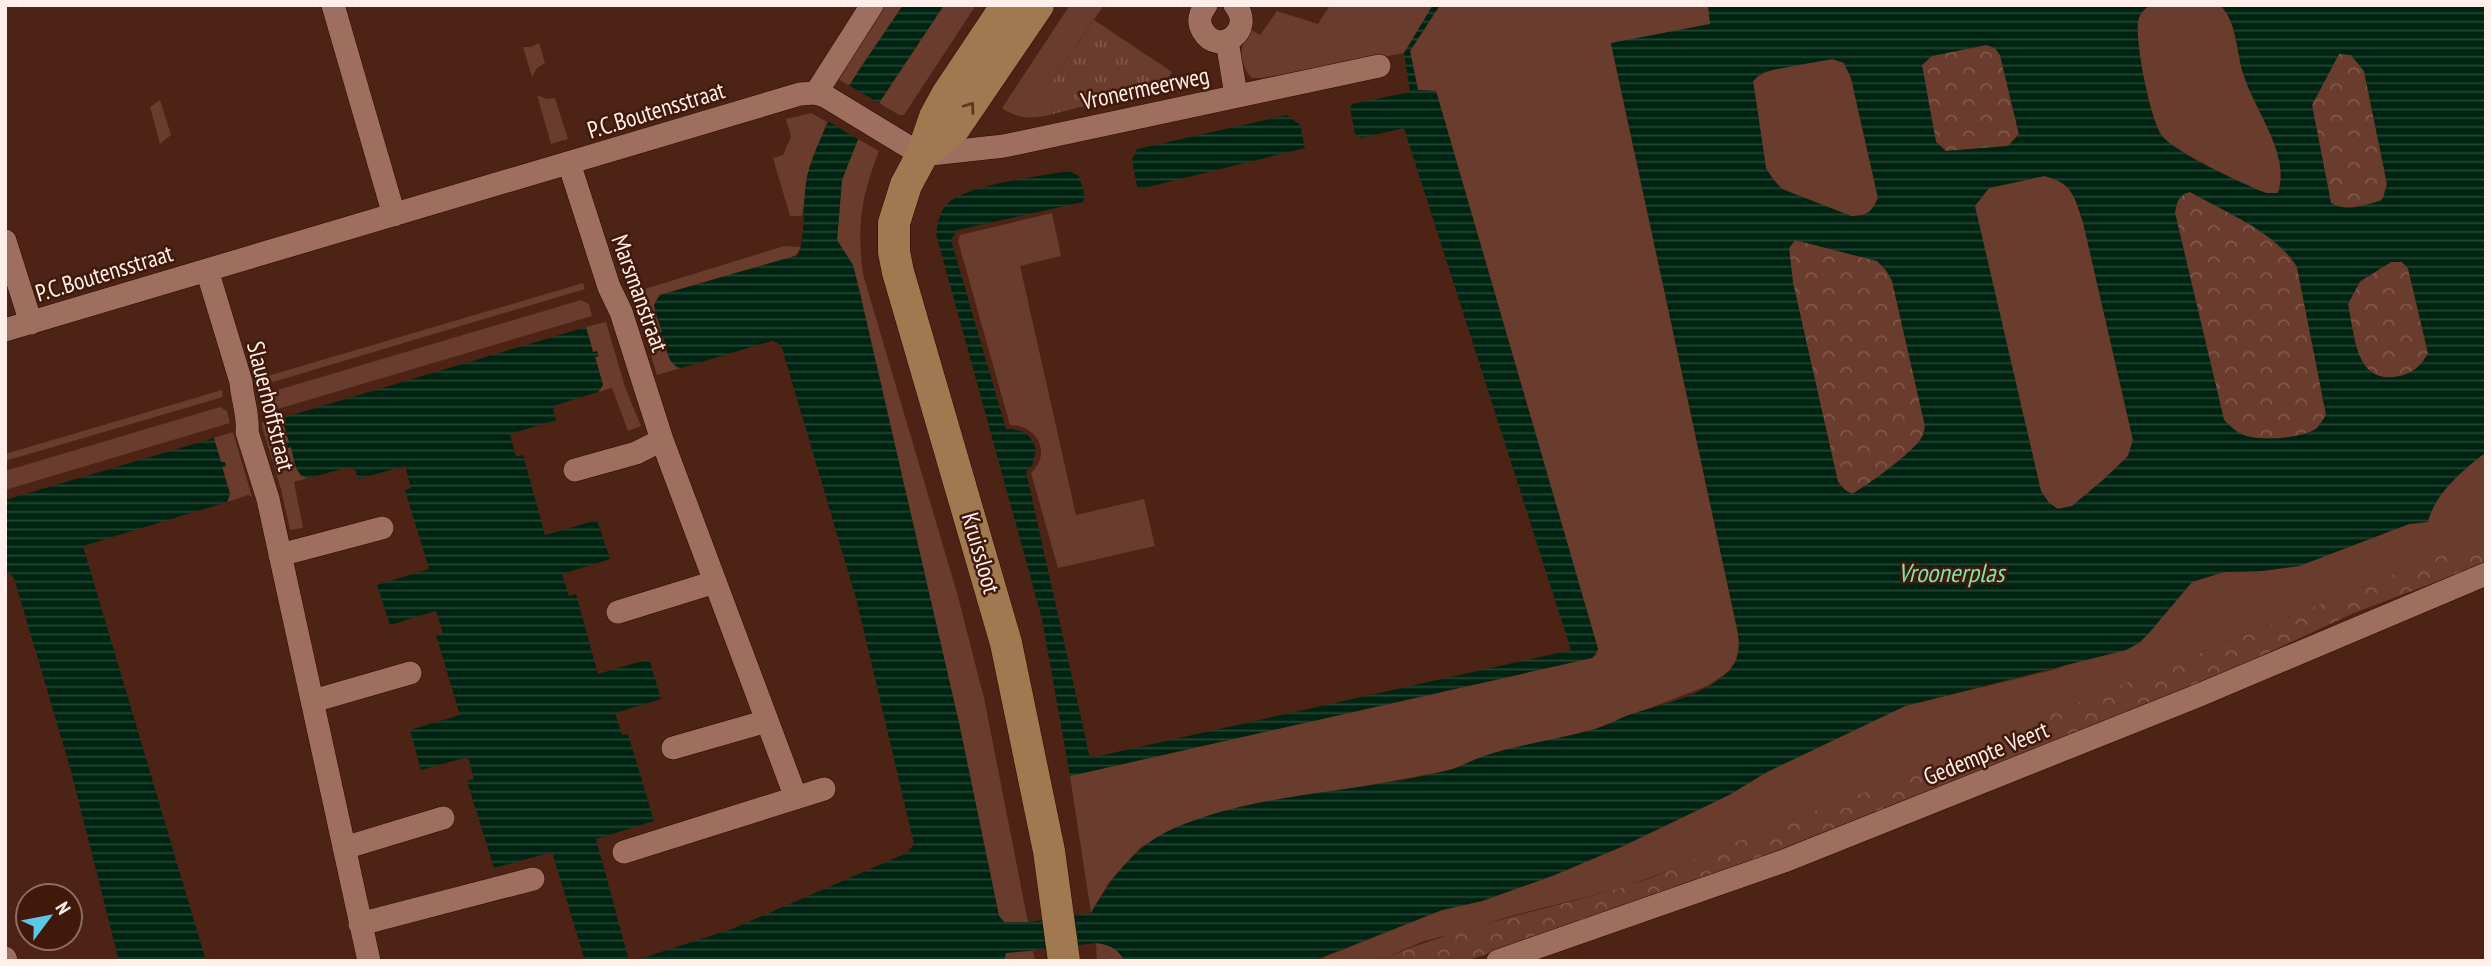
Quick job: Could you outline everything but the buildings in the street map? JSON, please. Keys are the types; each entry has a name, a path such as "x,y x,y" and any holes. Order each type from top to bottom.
{"street":[{"path":"333,5 394,215"},
{"path":"872,5 826,98 922,155"},
{"name":"Kruissloot","path":"1007,5 934,117 922,155 900,200 894,223 894,252 1006,643 1034,775 1064,958"},
{"name":"Kruissloot","path":"922,155 963,117 1038,5"},
{"path":"1206,5 1200,18 1203,32 1213,40 1227,41 1238,33 1241,27 1240,13 1235,5"},
{"path":"1227,41 1236,95"},
{"name":"Vronermeerweg","path":"922,155 1004,146 1379,66"},
{"name":"P.C.Boutensstraat","path":"5,330 787,97 826,98"},
{"name":"Marsmanstraat","path":"569,163 662,440 796,798"},
{"name":"P.C.Boutensstraat","path":"5,241 31,323"},
{"name":"Slauerhoffstraat","path":"207,270 241,382 247,432 268,499 369,961"},
{"path":"575,470 636,453 662,440"},
{"path":"280,555 382,528"},
{"name":"Gedempte Veert","path":"1498,961 1784,861 2197,696 2486,574"},
{"path":"618,612 715,582"},
{"path":"313,701 411,673"},
{"path":"673,748 767,721"},
{"path":"624,852 824,789"},
{"path":"344,848 443,818"},
{"path":"360,923 533,879"}],"green space":[{"path":"882,5 903,5 849,86 837,78"},
{"path":"944,5 976,5 904,115 899,115 879,103"},
{"path":"1070,5 1104,5 1047,88 1053,114 1027,117 1008,112 1002,108"},
{"path":"1330,5 1433,5 1404,53 1252,78 1244,66 1241,54 1250,29 1260,35 1277,11 1318,24"},
{"path":"1440,5 1708,5 1711,24 1611,44 1738,633 1740,647 1735,662 1728,672 1707,686 1595,729 1484,756 1451,770 1257,803 1178,827 1141,847 1109,882 1091,913 1070,776 1596,655 1598,649 1436,91 1418,90 1410,51"},
{"path":"2151,5 2220,5 2226,12 2249,90 2276,148 2281,178 2278,193 2259,191 2230,178 2181,151 2163,137 2153,115 2144,81 2139,46 2139,19"},
{"path":"1094,20 1172,72 1163,86 1053,114 1047,88"},
{"path":"539,43 545,63 537,68 532,77 523,47"},
{"path":"1986,45 1995,48 2000,55 2019,135 2008,146 1946,151 1936,142 1921,65 1932,56"},
{"path":"2339,53 2351,55 2364,71 2387,184 2380,201 2355,207 2331,203 2312,105"},
{"path":"1833,59 1844,63 1851,78 1878,198 1871,210 1861,215 1851,216 1782,189 1766,169 1753,81 1779,68"},
{"path":"537,95 547,99 555,98 568,139 551,144"},
{"path":"160,100 171,135 160,144 150,107"},
{"path":"811,113 827,122 808,173 802,216 790,216 773,158 783,155 791,137 786,119"},
{"path":"858,139 879,151 862,211 860,241 863,274 957,593 984,698 1028,922 1004,922 999,916 959,723 859,289 837,240 842,180"},
{"path":"2044,176 2067,187 2080,213 2133,440 2128,456 2103,480 2072,506 2058,509 2049,503 2041,491 1974,207 1989,188"},
{"path":"2190,192 2263,233 2288,255 2297,267 2326,415 2317,428 2310,432 2291,437 2258,438 2241,434 2224,420 2175,213 2179,199"},
{"path":"1052,213 1061,256 1020,266 1076,515 1144,499 1155,546 1058,568 1031,473 1041,457 1039,442 1028,430 1010,425 958,241 960,235"},
{"path":"1795,240 1877,261 1886,270 1892,281 1925,426 1922,437 1910,451 1852,494 1838,482 1793,283 1789,248"},
{"path":"784,246 801,247 795,256 660,295 655,303 662,332 659,338 663,336 676,367 681,368 657,375 632,293"},
{"path":"2391,262 2402,262 2408,268 2428,353 2413,371 2405,375 2385,377 2374,373 2360,356 2347,304 2360,282"},
{"path":"583,283 585,289 263,385 261,378"},
{"path":"581,300 589,304 592,316 271,411 267,399 271,392"},
{"path":"606,322 625,387 641,426 628,431 612,388 598,392 603,385 595,357 598,356 593,352 586,327"},
{"path":"222,390 223,397 5,461 5,454"},
{"path":"220,407 227,411 230,423 5,490 5,471"},
{"path":"282,418 289,442 287,448 291,447 300,475 308,478 294,482 303,528 290,530 261,423"},
{"path":"233,432 252,497 248,495 227,502 230,494 222,466 225,466 221,463 214,438"},
{"path":"2486,452 2486,537 2047,715 2029,751 1952,784 1659,874 1625,887 1424,941 1378,961 1320,961 1442,910 1482,901 1621,847 1729,795 1767,772 1905,706 2053,670 2148,634 2192,582 2224,572 2299,566 2409,524 2427,522 2443,492 2459,474"},
{"path":"2486,537 2486,563 2354,613 2181,693 2029,751 2047,715"},
{"path":"1936,766 1952,784 1668,893 1466,961 1378,961 1438,938 1638,882 1765,830"},
{"path":"1096,943 1113,948 1125,961 1097,961"},
{"path":"1033,951 1035,961 1004,961 1006,953"}],"water":[{"name":"Vroonerplas","path":"903,5 944,5 858,139 842,180 837,240 853,265 859,289 959,723 999,916 1004,922 1028,922 1091,913 1108,885 1138,851 1164,833 1211,814 1279,799 1382,784 1453,769 1497,752 1592,730 1631,714 1669,703 1707,687 1732,668 1738,654 1738,633 1611,43 1710,24 1708,5 2151,5 2139,19 2139,46 2148,98 2162,136 2181,151 2227,175 2266,193 2278,193 2281,178 2276,149 2244,76 2230,20 2220,5 2486,5 2486,452 2459,474 2443,492 2428,522 2409,524 2299,566 2224,572 2192,582 2148,634 2126,650 1905,706 1767,772 1729,795 1621,847 1482,901 1442,910 1320,958 1320,961 1125,961 1113,948 1096,943 1006,953 1004,961 633,961 732,929 907,853 914,844 857,602 782,348 772,341 681,368 670,360 663,337 658,338 657,333 662,332 654,305 660,295 798,255 801,247 805,190 817,147 838,105","holes":["1986,45 1995,48 2000,55 2019,134 2008,146 1946,151 1936,142 1922,65 1932,56","2339,54 2351,55 2364,71 2387,184 2380,201 2349,208 2331,203 2312,105","1832,59 1844,63 1851,78 1878,198 1868,212 1851,216 1782,189 1773,179 1766,168 1753,81 1761,73","2044,176 2067,187 2083,222 2133,440 2128,456 2072,506 2058,509 2049,503 2041,491 1975,206 1989,188","2190,192 2249,224 2276,243 2297,267 2326,414 2317,428 2310,432 2291,437 2258,438 2241,434 2224,420 2175,213 2177,202","1795,240 1877,261 1892,281 1925,428 1922,437 1910,451 1852,494 1838,482 1793,283 1789,248","2391,262 2402,262 2408,268 2428,353 2423,361 2405,375 2385,377 2374,373 2360,356 2348,304 2360,281"]},
{"path":"1433,5 1440,5 1410,51 1418,90 1436,91 1598,649 1592,658 1070,776 1042,619 936,234 947,204 956,197 986,187 1069,171 1079,176 1085,197 1083,202 957,230 951,240 1006,429 1026,433 1036,450 1032,466 1026,472 1090,758 1571,650 1404,128 1361,138 1355,134 1350,108 1352,104 1410,92 1404,53"},
{"path":"1287,115 1300,125 1305,148 1140,189 1137,186 1132,160 1137,149"},
{"path":"586,327 593,352 597,351 599,356 595,357 603,385 598,392 556,405 553,411 556,420 510,434 516,457 523,455 545,535 597,520 610,559 562,574 569,596 576,594 598,674 649,659 661,699 615,713 622,735 628,734 654,821 596,839 629,961 585,961 552,852 494,868 467,781 474,779 468,757 421,770 410,730 460,715 436,635 443,633 436,611 390,625 377,585 429,569 405,490 411,488 405,466 358,479 356,471 350,467 304,477 296,466 291,447 287,448 286,443 289,442 282,418"},
{"path":"214,438 221,462 225,462 226,466 222,467 230,494 227,502 83,546 206,961 119,961 71,771 14,578 5,569 5,500"}],"pier":[{"path":"847,84 882,105 861,141 826,120"}]}
